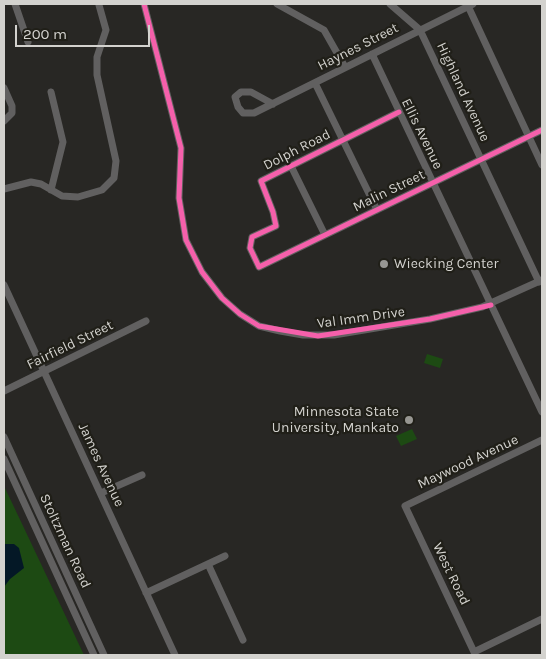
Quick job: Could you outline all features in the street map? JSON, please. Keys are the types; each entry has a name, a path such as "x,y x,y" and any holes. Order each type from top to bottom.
{"street":[{"path":"15,4 28,42"},
{"name":"Val Imm Drive","path":"144,4 181,148 179,198 186,240 202,272 222,298 240,314 258,326 318,336 430,319 491,304 540,281"},
{"path":"277,4 324,30 345,68"},
{"name":"Highland Avenue","path":"390,4 420,30 540,281"},
{"path":"4,189 31,182 67,197 107,188 116,172 107,113 97,75 97,57 106,30 99,5"},
{"path":"470,5 542,165"},
{"name":"Haynes Street","path":"273,104 251,92 238,94 236,97 238,107 243,113 254,113 273,104 345,68 470,5"},
{"name":"Ellis Avenue","path":"372,54 542,412"},
{"path":"315,83 377,210"},
{"path":"4,89 12,106 12,113 4,121"},
{"path":"51,92 63,142 51,190"},
{"name":"Dolph Road","path":"252,253 250,248 252,237 276,226 260,181 399,112"},
{"name":"Malin Street","path":"252,253 259,267 542,130"},
{"path":"291,166 325,235"},
{"name":"James Avenue","path":"4,285 175,655"},
{"name":"Fairfield Street","path":"4,391 146,321"},
{"name":"Stoltzman Road","path":"4,437 104,655"},
{"name":"Maywood Avenue","path":"405,506 542,440"},
{"name":"Stoltzman Road","path":"4,460 94,655"},
{"path":"101,493 142,475"},
{"name":"West Road","path":"405,506 474,652 542,619"},
{"path":"146,593 225,556"},
{"path":"208,564 243,640"}],"green space":[{"path":"427,354 443,359 440,368 424,363"},
{"path":"412,429 417,439 401,446 396,436"},
{"path":"4,486 24,528 84,655 4,655"}],"water":[{"path":"4,544 14,544 19,548 24,568 10,579 4,587"}],"cycle path":[{"path":"144,4 181,148 179,198 186,240 202,272 222,298 240,314 259,326 318,336 430,319 491,305"},
{"path":"399,112 261,181 273,212 276,226 252,237 250,248 259,267 542,130"}],"place":[{"name":"Wiecking Center","path":"384,264"},
{"name":"Minnesota State University, Mankato","path":"409,420"}]}
